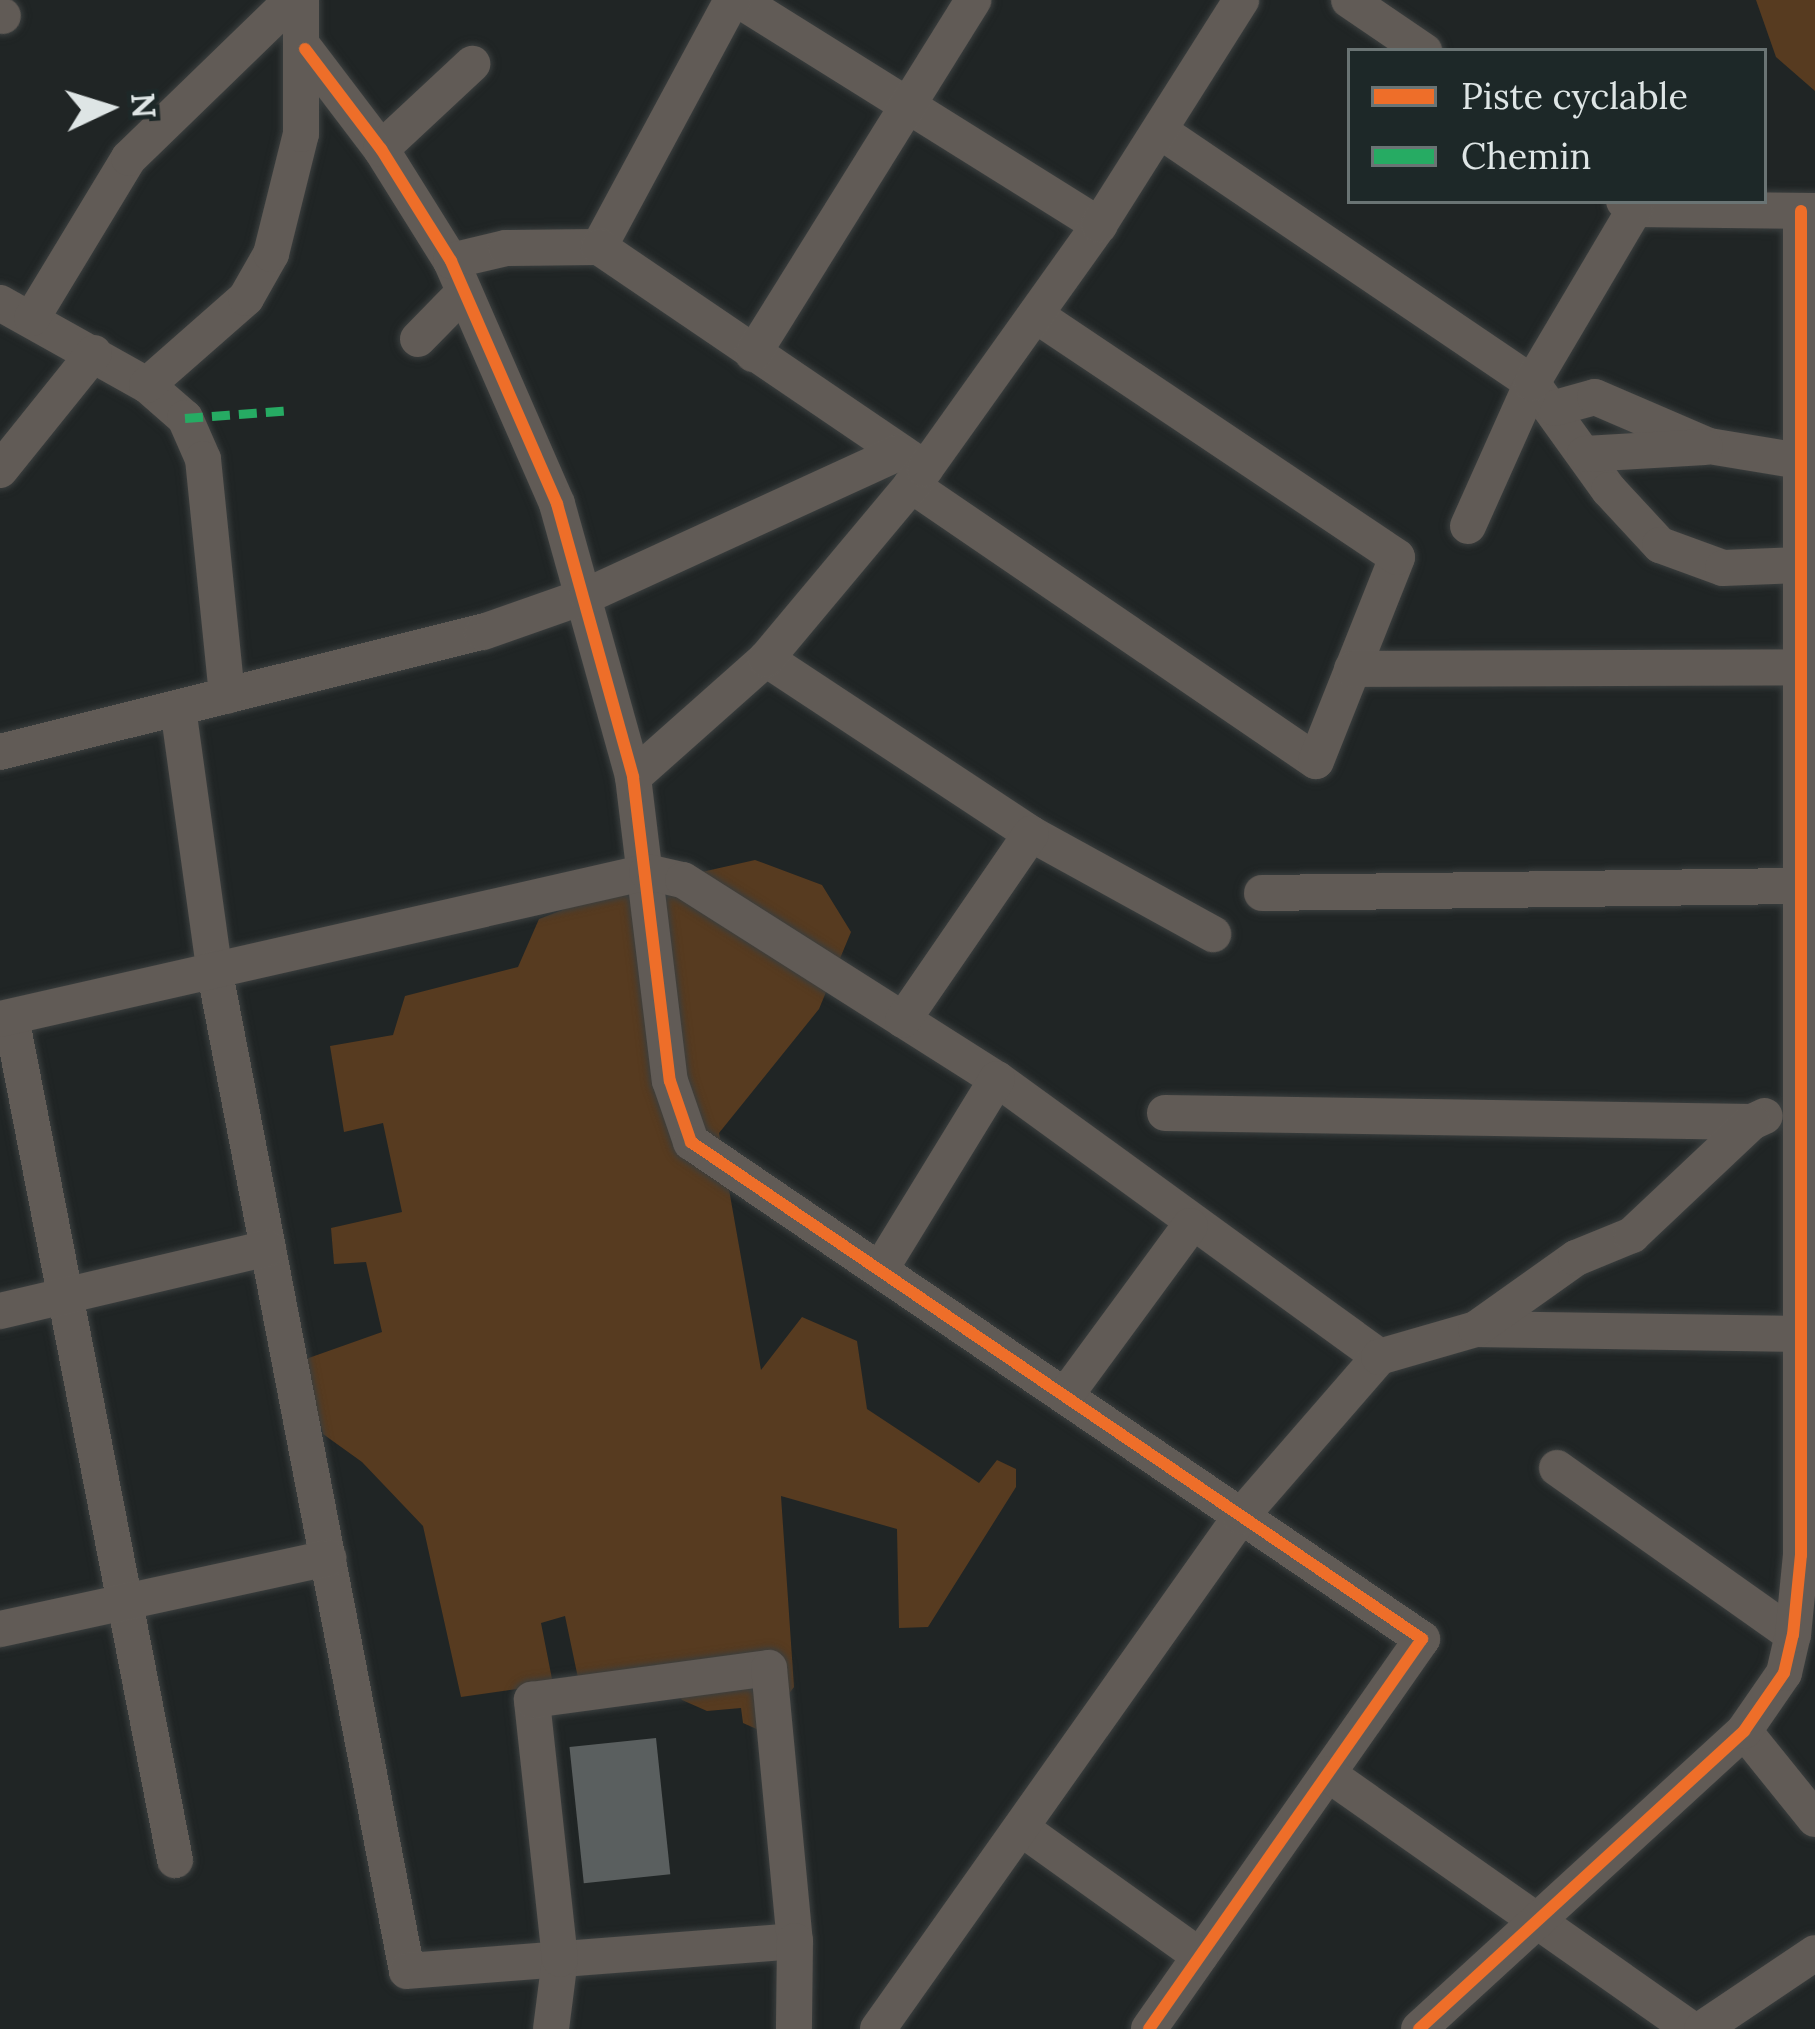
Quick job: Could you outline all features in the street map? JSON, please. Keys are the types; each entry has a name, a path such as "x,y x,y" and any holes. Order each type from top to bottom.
{"street":[{"path":"147,386 246,298 271,254 294,183 304,50 297,0"},
{"path":"227,696 203,459 185,418 147,386 94,353 11,310 129,158 297,0"},
{"path":"599,247 736,0 1099,225"},
{"path":"753,354 974,0"},
{"path":"633,777 766,659 1036,315 1099,225 1241,0"},
{"path":"1349,0 1420,48"},
{"path":"304,50 381,149 457,277 524,419 588,595 633,777 670,1082 691,1142 1422,1639 1149,2029"},
{"path":"381,149 472,64"},
{"path":"1160,131 1543,395 1660,545 1723,568 1800,565"},
{"path":"1419,2029 1744,1732 1784,1673 1793,1635 1808,1557 1808,1388 1800,1334 1801,1099 1808,935 1801,886 1808,668 1800,565 1800,461 1808,211 1629,205 1543,395 1468,526"},
{"path":"418,339 457,277 506,248 599,247 1316,760 1397,557 1036,315"},
{"path":"0,470 94,353"},
{"path":"1543,395 1595,398 1709,446"},
{"path":"1586,454 1709,446 1800,461"},
{"path":"0,752 484,632 912,469"},
{"path":"766,659 1031,834 1214,934"},
{"path":"1352,669 1808,668"},
{"path":"178,707 214,968 407,1971 795,1941"},
{"path":"903,1020 1031,834"},
{"path":"175,1860 65,1296 5,1018 647,872 710,891 997,1079 1190,1226 1378,1357"},
{"path":"1262,893 1801,886"},
{"path":"880,1270 997,1079"},
{"path":"1476,1330 1576,1258 1632,1234 1752,1122 1801,1099"},
{"path":"1165,1113 1752,1122"},
{"path":"1065,1396 1190,1226"},
{"path":"0,1311 268,1248"},
{"path":"878,2029 1241,1516 1378,1357 1476,1330 1800,1334"},
{"path":"1557,1468 1793,1635"},
{"path":"0,1629 328,1558"},
{"path":"551,2029 560,1959 532,1700 769,1668 795,1941 794,2029"},
{"path":"1744,1732 1815,1819"},
{"path":"1328,1774 1691,2029"},
{"path":"1021,1828 1200,1956"},
{"path":"1702,2029 1815,1953"}],"shaded area":[{"path":"1756,0 1815,0 1815,91 1776,57"},
{"path":"755,860 822,885 851,932 819,1009 719,1133 761,1370 802,1317 857,1341 867,1409 979,1483 997,1460 1016,1469 1016,1487 928,1627 899,1628 897,1529 781,1496 794,1687 761,1731 743,1723 741,1708 707,1711 682,1700 656,1665 578,1678 565,1616 541,1623 553,1684 461,1697 423,1526 362,1462 323,1434 303,1360 382,1332 366,1262 334,1264 331,1228 402,1212 383,1123 344,1132 330,1046 393,1035 405,996 518,967 539,919 604,894"}],"building":[{"path":"656,1738 670,1874 584,1883 569,1747"}],"marked path":[{"path":"185,418 293,410"}],"cycle path":[{"path":"305,49 381,149 451,261 557,504 633,777 670,1081 691,1142 1422,1639 1149,2029"},
{"path":"1419,2029 1744,1731 1784,1673 1793,1635 1801,1555 1801,211"}]}
